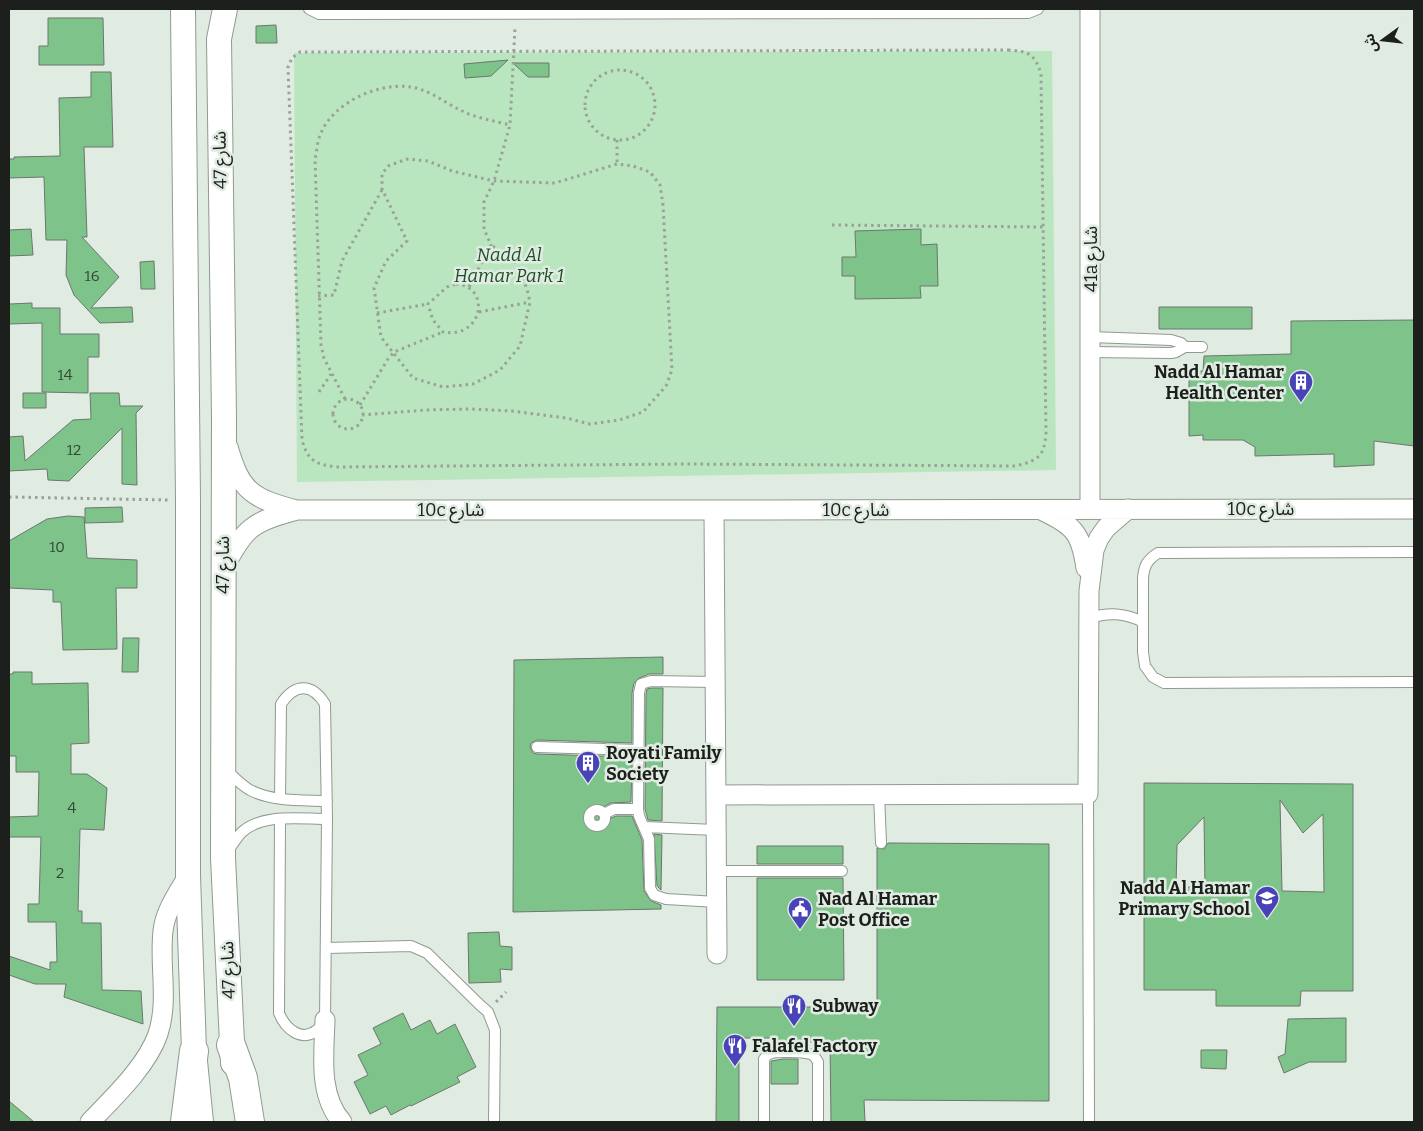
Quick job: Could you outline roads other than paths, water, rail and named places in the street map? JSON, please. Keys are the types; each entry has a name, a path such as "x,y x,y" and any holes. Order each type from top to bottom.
{"main road":[{"path":"231,1045 243,1078 250,1122"},
{"path":"185,1122 194,1051"}],"street":[{"name":"شارع 47","path":"183,9 188,500 188,876 194,1051 201,1122"},
{"name":"شارع 47","path":"225,9 219,39 224,434 223,858 231,1045 238,1122"},
{"name":"41a شارع","path":"1090,9 1090,509"},
{"name":"10c شارع","path":"224,434 233,466 239,479 248,490 260,499 297,510"},
{"path":"1037,508 1066,523 1076,532 1082,544 1090,591"},
{"path":"716,795 1088,794 1089,618 1094,550 1098,538 1106,528 1128,509"},
{"name":"10c شارع","path":"223,571 241,537 252,527 265,519 297,510 1414,509"},
{"path":"714,511 717,954"},
{"path":"90,1122 136,1070 148,1054 157,1036 162,1016 163,930 173,902 188,876"},
{"path":"324,1020 325,1088 330,1103 342,1122"}],"lane":[{"path":"309,9 319,14 516,14 697,11 1028,13 1038,9"},
{"path":"1090,344 1171,340 1181,343 1185,347"},
{"path":"1090,344 1171,353 1185,347 1202,347"},
{"path":"1414,552 1158,553 1149,559 1144,568 1143,622 1145,666 1153,677 1164,683 1414,682"},
{"path":"1089,618 1112,614 1134,617 1143,622"},
{"path":"715,682 646,681 642,684 639,693 638,809 649,839 650,888 654,895 666,899 717,902"},
{"path":"280,798 281,704 288,694 298,689 309,688 319,694 325,704 327,819 324,1020 318,1030 308,1035 298,1034 289,1030 279,1013 280,819"},
{"path":"537,747 638,750"},
{"path":"223,766 250,790 280,798 327,801"},
{"path":"879,794 881,843"},
{"path":"1088,794 1090,1122"},
{"path":"604,814 614,809 638,809"},
{"path":"223,858 242,832 254,824 280,819 327,819"},
{"path":"645,827 716,830"},
{"path":"716,871 842,871"},
{"path":"326,948 411,946 419,949 434,959 488,1012 496,1040 494,1122"},
{"path":"764,1122 763,1064 767,1056 776,1052 811,1054 818,1062 818,1122"}],"place":[{"name":"Nadd Al Hamar Health Center","path":"1301,403"},
{"name":"Royati Family Society","path":"588,784"},
{"name":"Nadd Al Hamar Primary School","path":"1267,919"},
{"name":"Nad Al Hamar Post Office","path":"800,930"},
{"name":"Subway","path":"794,1027"},
{"name":"Falafel Factory","path":"735,1067"}],"park label":[{"name":"Nadd Al Hamar Park 1","path":"509,265"}]}
